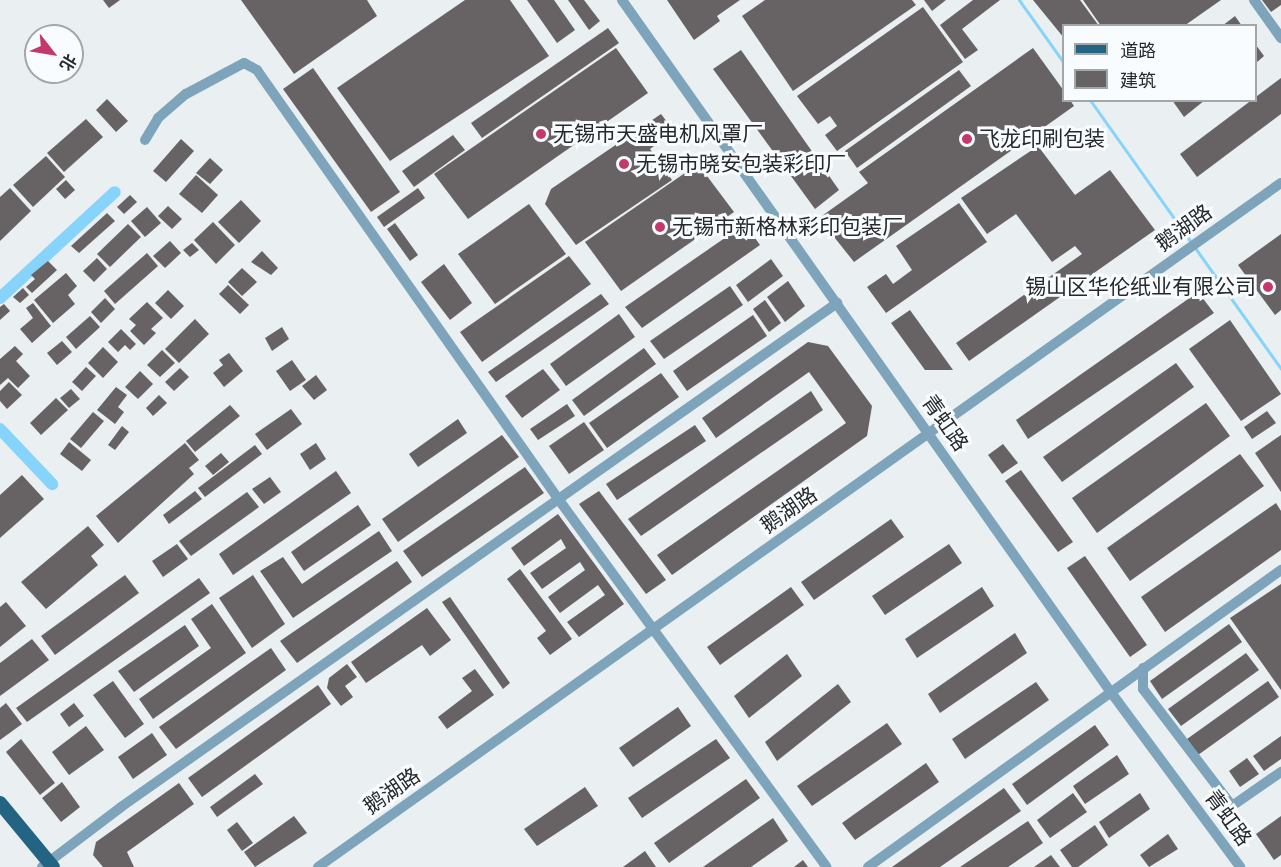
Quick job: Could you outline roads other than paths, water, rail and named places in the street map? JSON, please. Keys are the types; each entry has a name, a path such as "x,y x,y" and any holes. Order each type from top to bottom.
{"main road":[{"path":"0,803 48,865"}],"street":[{"name":"青虹路","path":"622,0 1110,691 1240,867"},
{"path":"1254,0 1281,38"},
{"path":"145,140 158,118 186,94 244,63 257,70 559,500 827,867"},
{"name":"鹅湖路","path":"318,867 654,631 1281,183"},
{"path":"48,865 121,807 837,303"},
{"path":"868,867 1281,570"},
{"path":"1143,668 1143,689 1233,806 1281,772"}],"waterway":[{"path":"1019,0 1062,60"},
{"path":"1091,102 1281,369"},
{"path":"0,298 115,192"},
{"path":"0,429 52,484"}],"place":[{"name":"无锡市天盛电机风罩厂","path":"541,134"},
{"name":"飞龙印刷包装","path":"967,139"},
{"name":"无锡市晓安包装彩印厂","path":"624,164"},
{"name":"无锡市新格林彩印包装厂","path":"660,227"},
{"name":"锡山区华伦纸业有限公司","path":"1268,287"}]}
